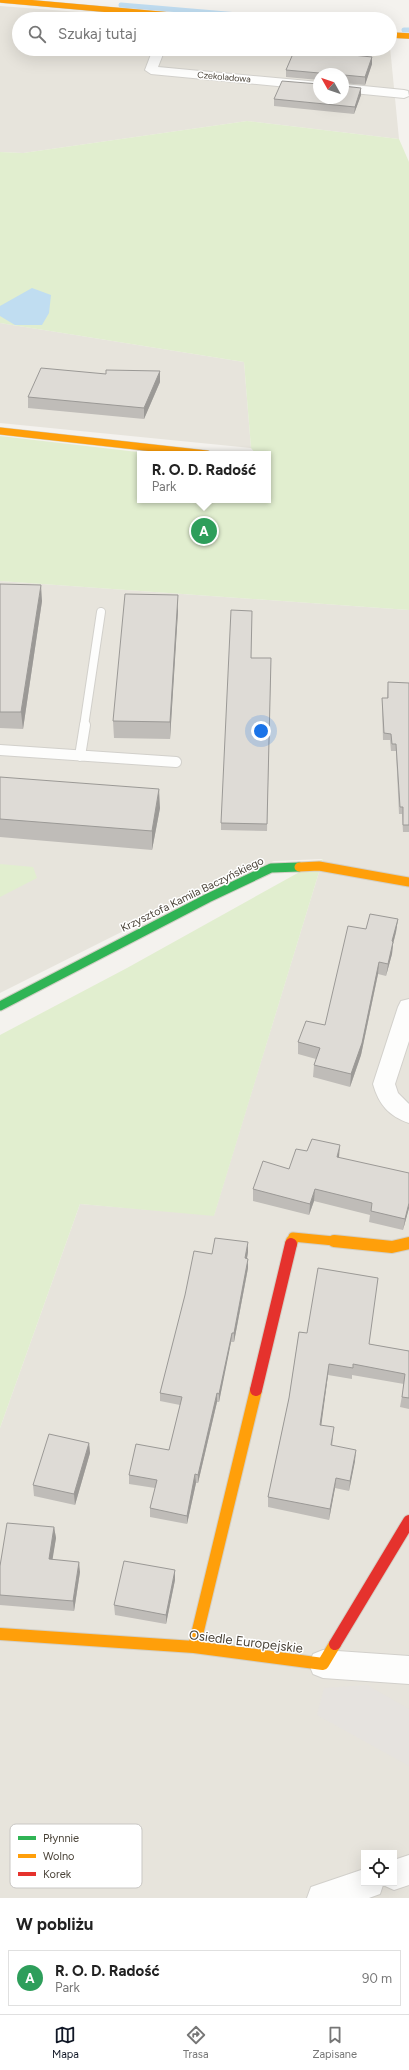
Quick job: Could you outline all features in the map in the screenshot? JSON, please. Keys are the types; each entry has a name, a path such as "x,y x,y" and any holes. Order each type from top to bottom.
{"street":[{"path":"1,0 121,12"},
{"path":"397,35 409,36"},
{"name":"Czekoladowa","path":"156,56 151,70 313,85"},
{"path":"349,89 404,94"},
{"path":"0,430 181,451"},
{"name":"Krzysztofa Kamila Baczyńskiego","path":"0,1006 194,905 271,868 319,866 409,882"},
{"path":"409,1007 384,1084 387,1096 396,1109 409,1114"},
{"path":"194,1647 293,1237 392,1247 409,1243"},
{"path":"409,1521 323,1664 409,1670"},
{"name":"Osiedle Europejskie","path":"0,1634 194,1647 323,1664"},
{"path":"322,1898 361,1886"}],"lane":[{"path":"80,756 101,612"},
{"path":"0,750 176,762"}],"shaded area":[{"path":"0,6 79,12 12,12 12,56 391,56 399,139 247,121 23,153 0,152"},
{"path":"0,323 244,362 251,448 0,423"},
{"path":"0,581 409,610 409,1898 0,1898 0,1428 80,1204 214,1215 323,859 274,861 219,883 0,993"},
{"path":"367,1685 409,1709 409,1766 317,1715 324,1688"}],"green space":[{"path":"247,121 399,139 409,162 409,610 0,581 0,436 137,452 137,503 271,503 271,451 254,451 251,448 244,362 0,323 0,152 23,153"},
{"path":"323,859 214,1216 80,1204 0,1428 0,1035 127,968"},
{"path":"0,864 33,867 37,878 0,897"}],"water":[{"path":"32,288 51,295 49,313 42,325 15,325 0,316 0,306"}],"building":[{"path":"292,56 372,57 365,77 349,75 349,68 313,68 313,72 286,70"},
{"path":"282,81 313,84 313,103 274,99"},
{"path":"349,87 361,88 355,107 325,104 349,104"},
{"path":"41,368 106,374 106,370 160,371 144,408 28,397"},
{"path":"0,584 41,585 21,712 0,712"},
{"path":"125,594 178,595 170,722 113,721"},
{"path":"231,610 252,611 251,658 271,658 267,824 221,823"},
{"path":"388,682 409,683 409,825 403,825 403,807 400,807 396,744 392,744 391,734 384,733 382,698 388,698"},
{"path":"0,777 159,789 152,831 0,819"},
{"path":"370,914 398,919 388,964 379,962 362,1043 351,1074 314,1065 320,1048 298,1042 306,1021 325,1025 348,926 366,929"},
{"path":"312,1139 340,1145 337,1157 409,1173 409,1203 405,1219 371,1211 372,1203 315,1189 310,1204 253,1189 263,1161 289,1169 296,1149 307,1151"},
{"path":"215,1238 248,1242 245,1258 248,1259 234,1333 232,1333 219,1394 217,1393 198,1475 195,1474 187,1516 150,1508 157,1480 129,1475 136,1444 169,1450 182,1397 160,1393 185,1295 194,1251 212,1254"},
{"path":"318,1268 378,1278 369,1344 409,1351 409,1398 402,1397 405,1374 353,1364 353,1368 329,1364 320,1425 334,1427 331,1445 356,1450 350,1481 336,1478 330,1509 268,1497 289,1398 299,1332 307,1333"},
{"path":"49,1434 89,1443 74,1494 33,1485"},
{"path":"7,1523 54,1527 49,1559 79,1562 73,1601 0,1595 0,1566"},
{"path":"124,1561 175,1570 166,1615 114,1605"}],"waterway":[{"path":"121,5 204,12"},
{"path":"404,30 409,30"}],"traffic: fast":[{"path":"0,1006 208,898 271,868 299,867"}],"traffic: slow":[{"path":"1,0 136,12"},
{"path":"397,35 409,36"},
{"path":"0,431 180,451"},
{"path":"299,867 319,866 409,882"},
{"path":"291,1244 293,1237 392,1247 409,1243"},
{"path":"194,1647 256,1390"},
{"path":"0,1634 194,1647 323,1664 335,1644"}],"traffic: jam":[{"path":"256,1390 291,1244"},
{"path":"335,1644 409,1521"}],"place":[{"name":"R. O. D. Radość","path":"204,531"}]}
